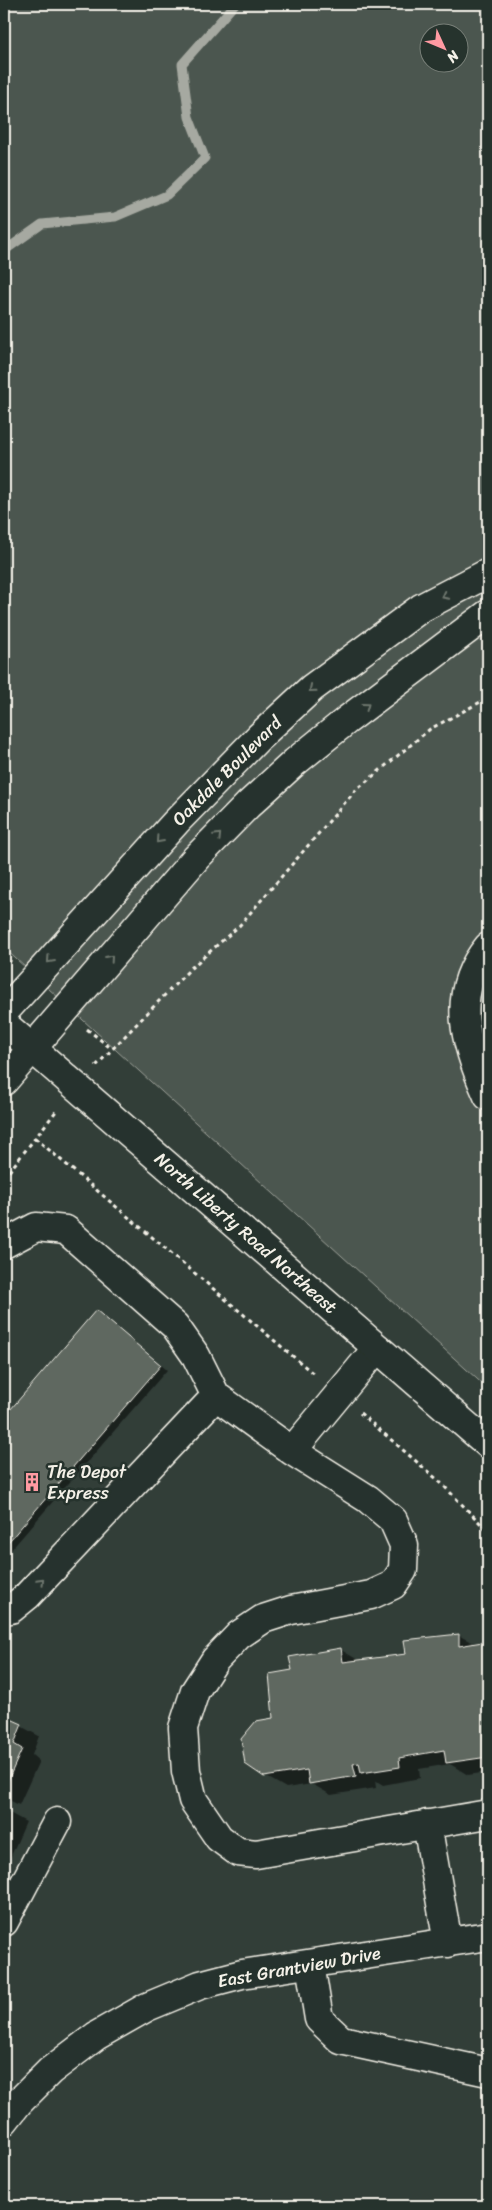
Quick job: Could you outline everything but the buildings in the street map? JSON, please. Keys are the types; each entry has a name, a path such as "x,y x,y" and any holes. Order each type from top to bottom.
{"main road":[{"name":"Oakdale Boulevard","path":"4,1012 176,822 259,738 312,688 421,608 488,574"},
{"path":"4,1080 196,858 248,805 295,762 347,720 488,614"},
{"path":"488,947 476,963 468,984 465,1007 466,1039 488,1096"},
{"name":"North Liberty Road Northeast","path":"4,1024 488,1444"},
{"path":"4,1244 36,1227 66,1230 175,1326 196,1356 216,1396 292,1451 368,1499 393,1520 404,1545 402,1570 393,1585 372,1595 291,1610 263,1619 239,1634 215,1660 194,1691 183,1728 186,1771 193,1800 219,1838 238,1852 256,1854 488,1814"},
{"path":"292,1451 377,1348"},
{"path":"4,1610 11,1609 26,1596 216,1396"},
{"path":"4,1922 57,1822"},
{"path":"427,1824 448,1943"},
{"name":"East Grantview Drive","path":"6,2115 50,2071 96,2036 147,2007 200,1985 242,1974 488,1936"},
{"path":"310,1964 319,2019 341,2040 488,2072"}],"path":[{"path":"4,1178 77,1086 190,968 239,926 355,791 430,729 488,698"},
{"path":"35,1138 439,1481 488,1531"}],"shaded area":[{"path":"4,4 488,4 488,1389 4,948"}],"waterway":[{"path":"4,251 42,224 115,217 167,195 205,158 189,117 182,64 235,4"}],"place":[{"name":"The Depot Express","path":"32,1482"}]}
